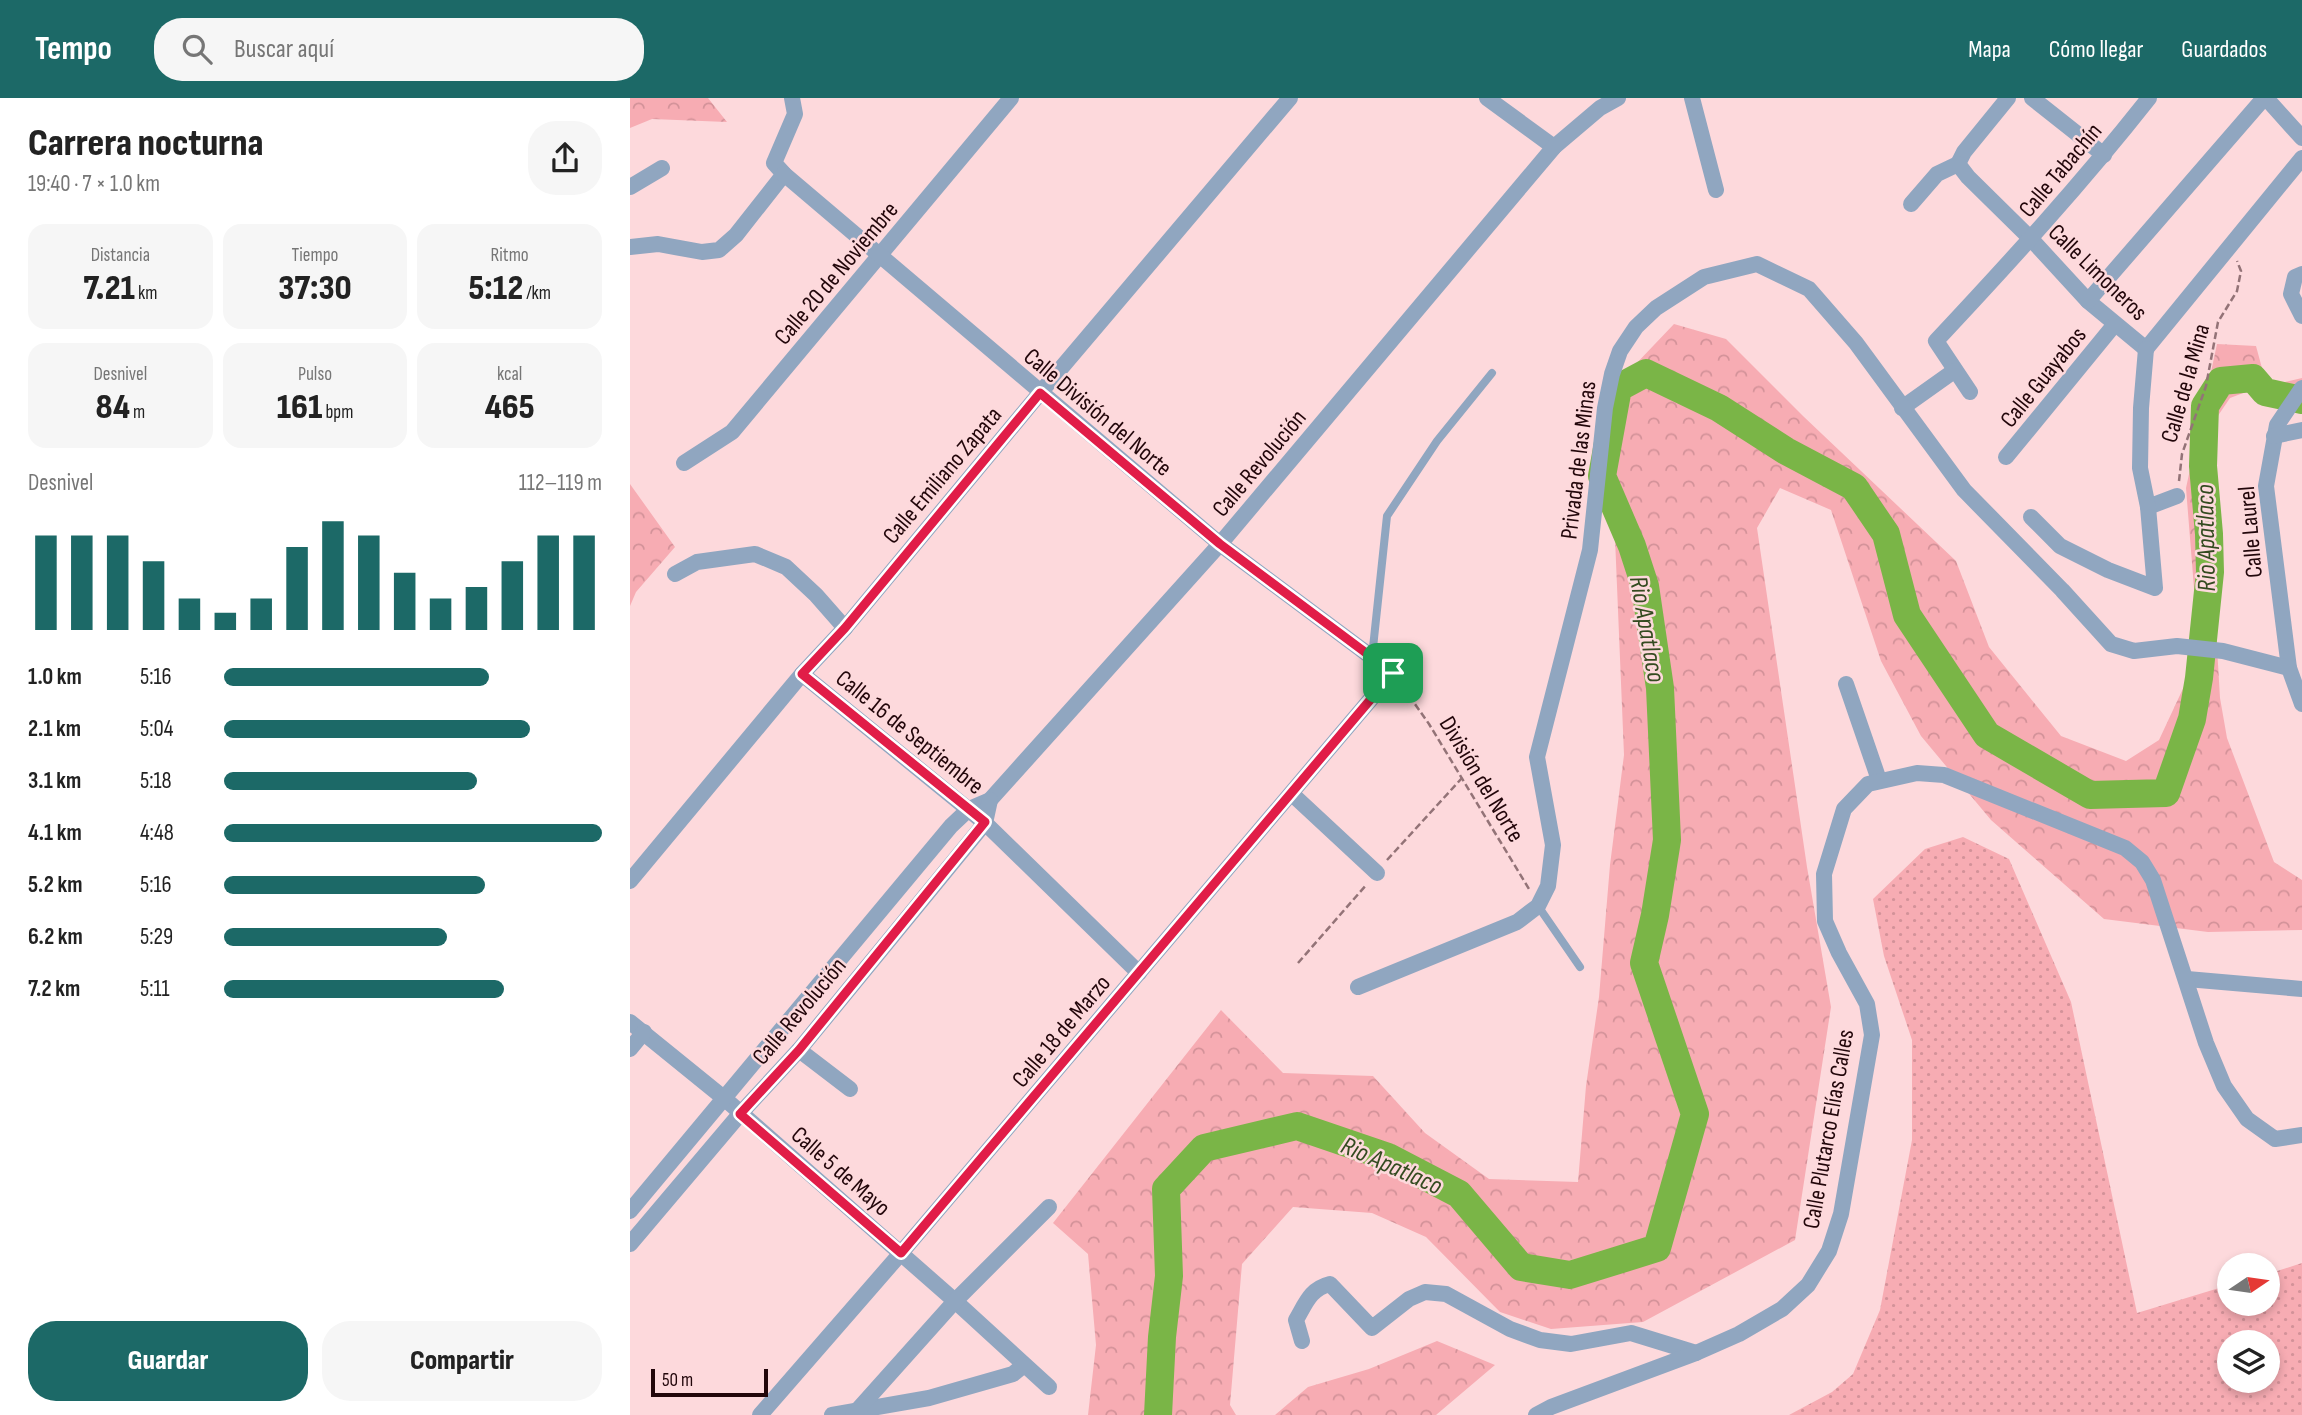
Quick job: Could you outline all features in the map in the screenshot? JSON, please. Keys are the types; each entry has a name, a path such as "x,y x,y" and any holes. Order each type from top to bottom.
{"street":[{"path":"630,247 658,244 702,252 719,250 736,235 784,174 774,163 795,114 792,98"},
{"name":"Calle 20 de Noviembre","path":"684,463 732,432 1011,98"},
{"name":"Calle Emiliano Zapata","path":"630,881 1290,98"},
{"path":"1487,98 1554,147"},
{"name":"Calle Revolución","path":"630,1210 951,826 969,809 990,800 1220,544 1554,147 1600,108 1618,98"},
{"path":"1692,98 1716,190"},
{"path":"1911,204 1937,174 1963,170 1964,152 2008,98"},
{"path":"2032,98 2104,155"},
{"name":"Calle Tabachín","path":"1954,371 1936,341 2031,239 2149,98"},
{"path":"2088,301 2265,98 2302,138"},
{"path":"2146,349 2302,158"},
{"path":"630,187 662,168"},
{"name":"Calle Limoneros","path":"1963,170 2088,301 2146,349 2140,468 2148,507 2155,588 2108,570 2060,546 2031,517"},
{"name":"Calle División del Norte","path":"784,174 1220,544 1393,673"},
{"name":"Privada de las Minas","path":"1538,906 1548,886 1553,845 1537,757 1590,550 1605,408 1612,374 1620,351 1636,327 1656,308 1704,277 1756,264 1810,289 1856,343 1964,490 2111,644 2134,651 2178,646 2223,650 2289,668"},
{"path":"2302,274 2295,277 2291,294 2302,316"},
{"name":"Calle Guayabos","path":"2007,457 2115,324"},
{"path":"1902,408 1954,371 1970,392"},
{"name":"Calle Laurel","path":"2302,388 2283,413 2274,436 2266,486 2289,668 2302,704"},
{"path":"2274,436 2302,430"},
{"path":"2148,507 2177,496"},
{"path":"676,574 697,562 755,554 786,567 845,628"},
{"name":"Calle 18 de Marzo","path":"760,1415 901,1253 1393,673"},
{"name":"Calle 16 de Septiembre","path":"802,674 985,822 1139,973"},
{"path":"1846,684 1879,780"},
{"name":"Calle Plutarco Elías Calles","path":"1536,1415 1551,1406 1696,1353 1739,1334 1783,1309 1808,1285 1829,1251 1840,1214 1872,1035 1867,1004 1825,921 1824,874 1844,809 1868,784 1917,773 1944,775 2125,848 2142,862 2153,880 2206,1043 2224,1086 2247,1119 2275,1139 2302,1135"},
{"path":"1292,794 1377,873"},
{"name":"Calle Revolución","path":"630,1244 740,1114 799,1050 985,822 990,800"},
{"path":"1358,988 1517,922 1538,906"},
{"path":"2187,979 2302,989"},
{"name":"Calle 5 de Mayo","path":"630,1022 725,1099 956,1301 1049,1387"},
{"path":"630,1049 644,1032"},
{"path":"799,1050 850,1088"},
{"path":"854,1413 956,1301 1049,1207"},
{"path":"1302,1341 1296,1320 1318,1287 1330,1284 1372,1328 1409,1299 1426,1292 1446,1294 1510,1329 1540,1340 1571,1344 1630,1333 1696,1353"},
{"path":"832,1415 929,1398 1013,1374 1024,1365"}],"lane":[{"path":"1372,659 1387,516 1437,440 1492,373"},
{"path":"1538,906 1580,967"}],"path":[{"name":"Calle de la Mina","path":"2177,496 2182,454 2206,386 2218,322 2237,291 2241,271 2231,245"},
{"name":"División del Norte","path":"1393,673 1429,724 1538,906"}],"green space":[{"path":"630,98 708,98 727,122 652,119 630,128"},
{"path":"1674,324 1726,339 1956,561 1989,647 2061,736 2126,761 2159,740 2187,680 2198,638 2186,488 2217,344 2256,346 2266,383 2277,384 2302,378 2302,411 2246,392 2230,398 2213,423 2215,613 2220,698 2227,738 2274,862 2302,880 2302,930 2208,932 2104,919 1991,820 1921,736 1881,661 1831,510 1780,488 1757,528 1807,867 1831,1007 1795,1240 1643,1322 1551,1329 1500,1312 1426,1237 1372,1213 1293,1207 1242,1264 1230,1405 1236,1415 1088,1415 1096,1345 1088,1254 1053,1223 1221,1010 1283,1073 1373,1076 1425,1133 1489,1179 1578,1182 1586,1086 1599,997 1610,865 1624,755 1615,538 1615,460 1633,367"},
{"path":"630,484 675,547 636,592 630,606"},
{"path":"1963,837 2009,859 2071,1002 2137,1313 2217,1289 2217,1316 2280,1316 2280,1270 2302,1263 2302,1415 1789,1415 1832,1392 1853,1374 1880,1310 1912,1140 1912,1040 1884,956 1873,899 1925,849"},
{"path":"1437,1341 1495,1365 1436,1415 1275,1415 1308,1387 1369,1369"}],"waterway":[{"name":"Rio Apatlaco","path":"1158,1415 1162,1337 1169,1276 1166,1189 1204,1148 1297,1126 1388,1157 1459,1194 1521,1267 1570,1275 1657,1248 1695,1114 1644,963 1667,840 1660,688 1645,586 1632,546 1602,476 1618,388 1646,373 1719,408 1786,451 1854,487 1886,534 1907,615 1987,735 2090,795 2166,793 2192,719 2210,572 2203,466 2205,406 2221,381 2253,378 2265,392 2302,400"}],"route":[{"path":"1040,393 1220,544 1393,673 901,1253 740,1114 799,1050 985,822 802,674 845,628 1040,393"}]}
